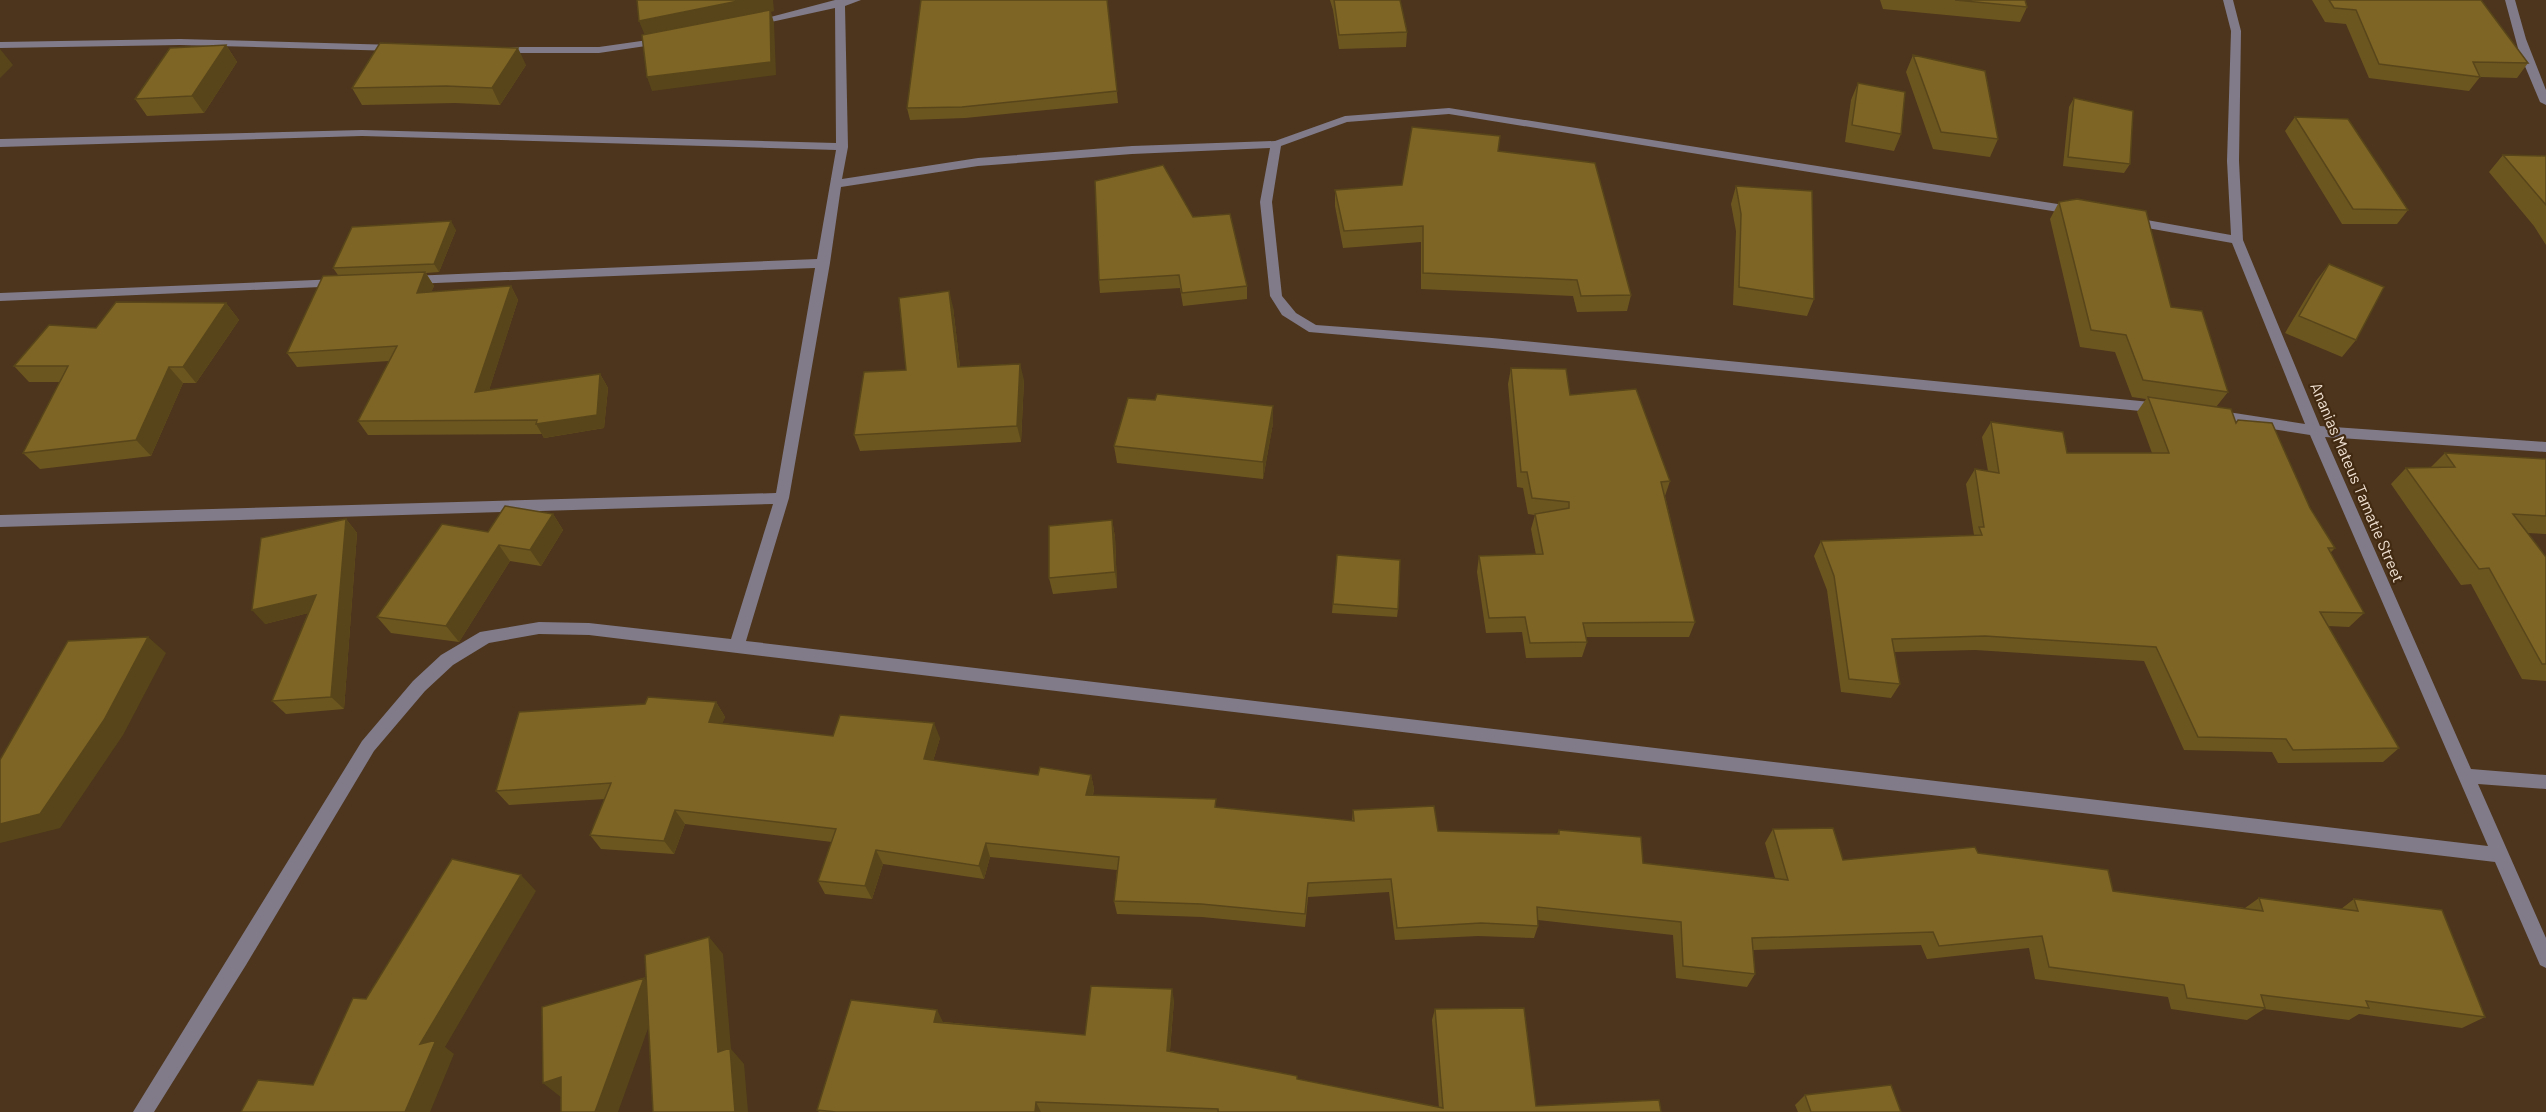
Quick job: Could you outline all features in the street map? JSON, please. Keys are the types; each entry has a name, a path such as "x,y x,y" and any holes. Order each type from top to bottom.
{"street":[{"path":"747,24 856,0"},
{"name":"Ananias Mateus Tamatie Street","path":"2228,0 2236,31 2233,161 2237,240 2315,431 2546,959"},
{"path":"2510,0 2514,21 2529,66 2546,102"},
{"path":"737,646 782,498 824,263 834,184 842,147 840,3"},
{"path":"491,50 599,50 676,38"},
{"path":"0,45 180,42 411,49"},
{"path":"834,184 978,162 1132,150 1276,144 1345,119 1449,111 2091,213"},
{"path":"0,143 362,133 842,147"},
{"path":"1276,144 1266,201 1276,296 1281,309 1296,321 1314,329 1504,344 2179,410"},
{"path":"2114,218 2237,240"},
{"path":"394,280 824,263"},
{"path":"0,297 358,282"},
{"path":"2199,413 2315,431 2546,447"},
{"path":"0,521 782,498"},
{"path":"143,1112 240,959 368,746 419,686 447,660 486,637 539,628 589,629 737,646 2500,855"},
{"path":"2467,776 2546,782"}],"building":[{"path":"637,0 743,0 639,21"},
{"path":"921,0 1107,0 1117,91 962,107 907,108"},
{"path":"1334,0 1400,0 1407,32 1339,35"},
{"path":"1955,0 2025,0 2027,7"},
{"path":"2329,0 2481,0 2528,63 2473,62 2480,77 2379,64 2356,10 2334,8"},
{"path":"770,10 771,62 647,77 642,35"},
{"path":"380,43 518,48 492,88 446,86 352,88"},
{"path":"226,45 192,96 135,99 170,48"},
{"path":"1913,55 1985,71 1998,139 1941,132"},
{"path":"1858,83 1905,92 1901,134 1852,125"},
{"path":"2074,98 2133,111 2130,164 2068,157"},
{"path":"2295,117 2348,119 2408,210 2353,209"},
{"path":"1412,127 1500,136 1498,151 1595,163 1631,295 1581,296 1577,280 1423,273 1423,226 1344,231 1335,190 1402,185"},
{"path":"2503,155 2546,156 2546,205"},
{"path":"1163,165 1193,217 1230,214 1247,286 1182,293 1179,275 1099,280 1095,181"},
{"path":"1736,186 1812,191 1814,299 1739,287 1741,214"},
{"path":"2077,199 2146,211 2171,307 2202,311 2228,392 2143,380 2126,335 2091,330 2059,202"},
{"path":"451,221 434,264 333,268 352,227"},
{"path":"2329,264 2384,287 2356,340 2299,316"},
{"path":"425,272 417,293 511,286 475,392 600,374 597,415 536,424 537,420 358,421 397,346 287,353 323,276"},
{"path":"949,291 958,367 1020,364 1017,426 854,435 864,372 906,370 899,298"},
{"path":"116,302 226,303 183,367 169,367 136,440 23,453 68,366 14,366 49,325 96,328"},
{"path":"1511,368 1566,369 1570,395 1636,389 1670,481 1661,482 1695,622 1583,623 1587,642 1530,643 1525,617 1489,618 1479,556 1543,554 1535,514 1569,508 1569,502 1532,498 1527,472 1521,472"},
{"path":"1157,394 1273,406 1263,462 1114,446 1128,398 1155,400"},
{"path":"2148,397 2231,409 2236,423 2238,420 2272,423 2310,508 2335,548 2328,548 2364,613 2320,612 2399,748 2293,750 2286,739 2198,737 2156,647 1985,636 1892,639 1900,684 1849,679 1834,576 1821,541 1982,535 1979,527 1984,527 1975,469 1999,473 1991,422 2063,432 2067,453 2169,453"},
{"path":"2445,453 2546,459 2546,516 2513,514 2546,557 2546,664 2542,664 2489,568 2479,569 2406,468 2455,467"},
{"path":"505,506 553,514 530,550 499,545 446,626 377,617 442,524 488,532"},
{"path":"346,519 331,697 272,701 316,595 252,610 261,538"},
{"path":"1112,520 1115,572 1049,578 1049,526"},
{"path":"1337,555 1400,560 1398,609 1333,604"},
{"path":"148,637 104,720 40,814 0,824 0,760 68,641"},
{"path":"648,697 716,702 709,722 833,736 840,715 934,723 924,759 1038,775 1040,767 1091,775 1086,795 1216,799 1215,807 1354,821 1353,810 1434,806 1438,831 1559,834 1559,830 1641,837 1643,863 1788,880 1773,829 1833,828 1843,860 1975,847 1978,853 2108,870 2113,891 2263,911 2259,898 2358,911 2354,899 2442,910 2485,1017 2366,1001 2369,1008 2261,995 2265,1008 2187,998 2184,985 2049,967 2042,936 1939,946 1933,932 1752,938 1755,974 1683,966 1681,922 1537,907 1538,926 1481,923 1397,928 1391,879 1308,883 1305,914 1201,904 1114,901 1119,857 986,843 979,866 876,850 865,886 818,881 836,829 675,810 664,841 590,835 611,783 496,791 519,712 645,704"},
{"path":"452,859 521,875 420,1044 436,1040 405,1112 241,1112 258,1080 313,1085 353,998 366,999"},
{"path":"709,937 718,1052 730,1048 735,1112 653,1112 645,955"},
{"path":"644,978 595,1112 561,1112 561,1077 543,1083 542,1007"},
{"path":"1091,986 1172,989 1167,1051 1297,1076 1297,1079 1443,1108 1435,1009 1524,1008 1536,1106 1659,1100 1661,1112 1218,1112 1218,1109 1036,1102 1035,1112 836,1112 817,1110 851,1000 937,1010 934,1022 1085,1035"},
{"path":"1891,1085 1901,1112 1811,1112 1805,1095"}]}
